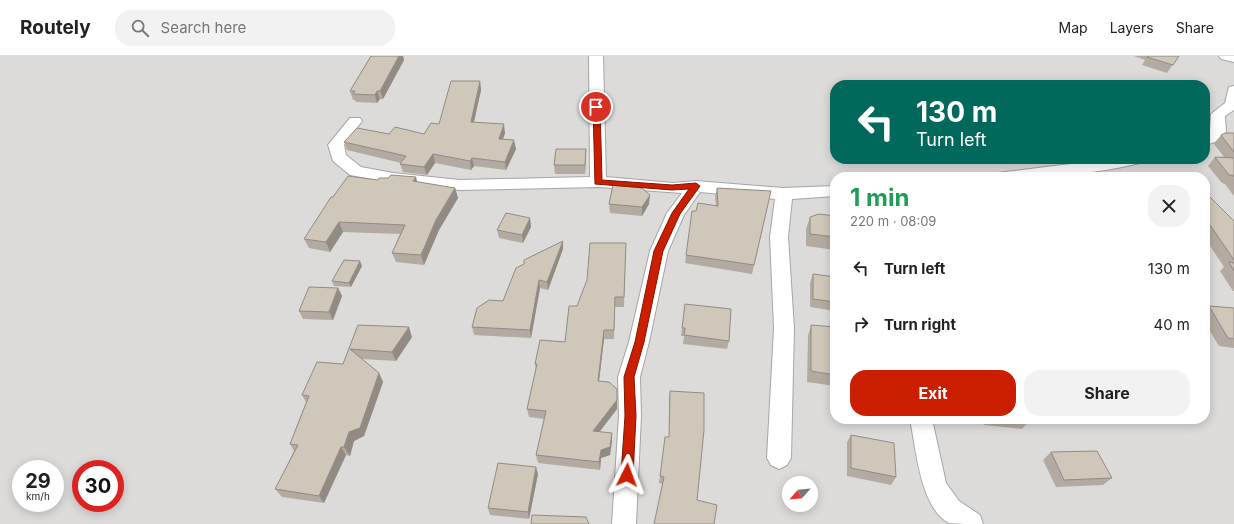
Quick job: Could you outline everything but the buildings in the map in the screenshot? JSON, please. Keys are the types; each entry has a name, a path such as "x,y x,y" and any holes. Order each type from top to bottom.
{"street":[{"path":"596,56 598,182"},
{"path":"1226,56 1234,58"},
{"path":"1210,139 1218,132 1216,121 1218,114 1232,105 1234,90"},
{"path":"355,121 336,146 339,157 356,171 392,178 460,185 598,182 672,188 696,186 784,194 812,194 830,192"},
{"path":"1049,172 1110,164"},
{"path":"624,524 630,416 629,377 639,342 659,251 676,213 696,186"},
{"path":"780,458 784,328 779,237 784,194"},
{"path":"922,424 935,488 950,509 971,524"}],"shaded area":[{"path":"0,56 1234,56 1234,524 0,524"}],"route":[{"path":"596,107 598,182 672,188 696,186 676,213 659,251 650,297 629,377 630,416 627,475"}]}
